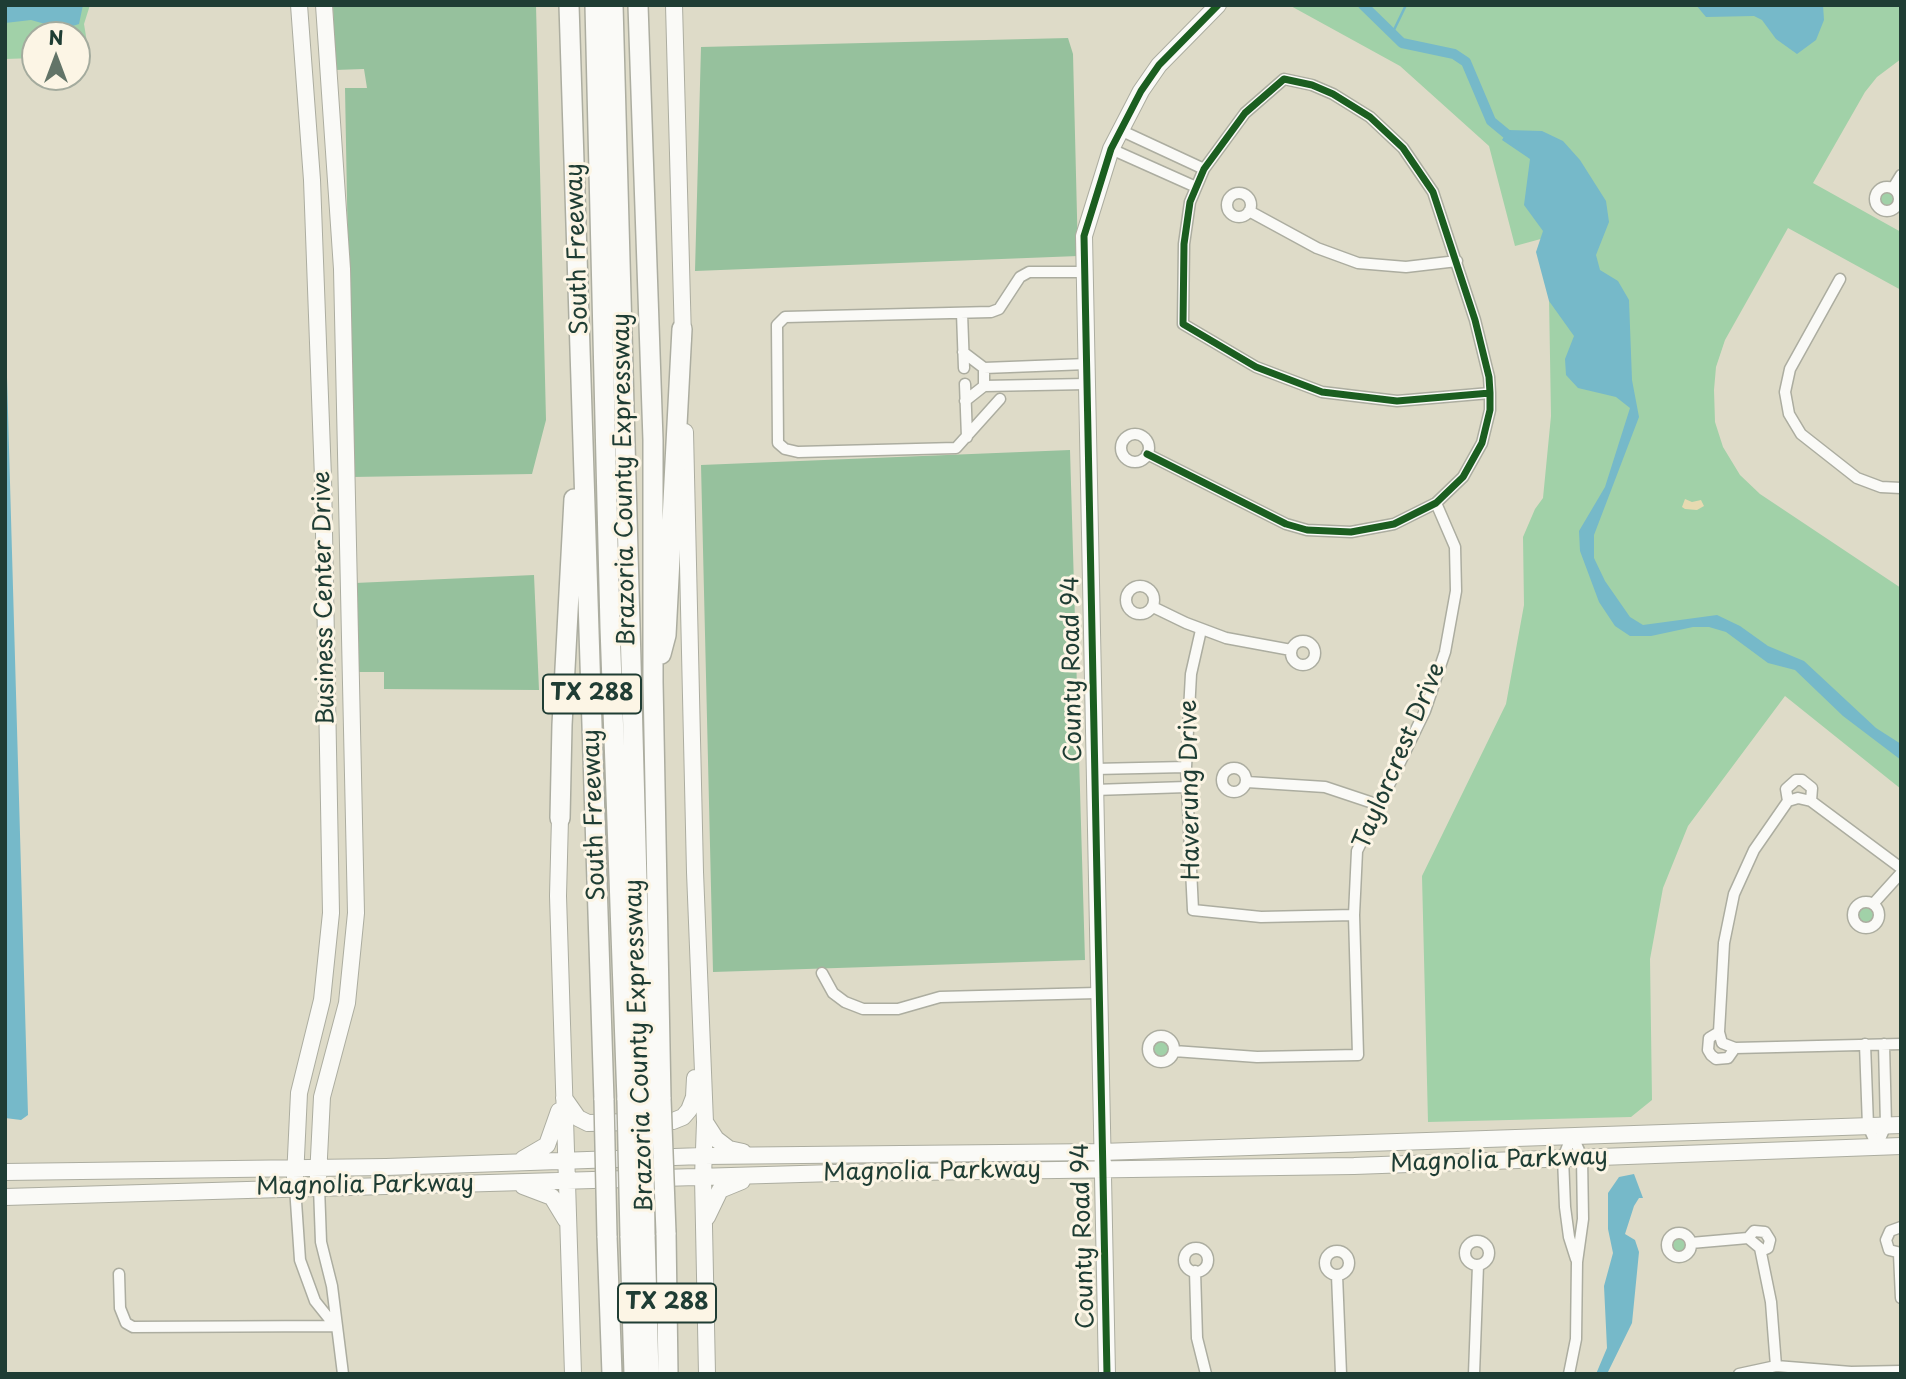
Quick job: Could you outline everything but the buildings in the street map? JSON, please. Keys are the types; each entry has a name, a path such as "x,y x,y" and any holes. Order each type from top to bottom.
{"highway":[{"name":"South Freeway","path":"569,5 612,1374"},
{"name":"Brazoria County Expressway","path":"595,5 609,586 644,1100"},
{"name":"Brazoria County Expressway","path":"613,5 644,1100 634,1374"},
{"name":"TX 288","path":"638,5 653,440 653,682 644,1100 666,1233 668,1374"},
{"path":"560,818 562,724 573,529 579,288"},
{"path":"653,682 666,635 682,329"},
{"name":"Brazoria County Expressway","path":"638,1235 649,1374"}],"main road":[{"name":"Business Center Drive","path":"295,1187 301,1082 322,1000 331,913 323,478 315,271 299,5"},
{"name":"Business Center Drive","path":"319,1187 323,1097 347,1003 356,913 342,269 324,5"},
{"path":"674,5 695,872 705,1122 703,1177 707,1374"},
{"name":"County Road 94","path":"1107,1374 1097,993 1084,236 1119,130 1159,65 1218,5"},
{"path":"306,118 331,115"},
{"path":"315,271 342,269"},
{"path":"323,478 347,484"},
{"path":"328,693 351,692"},
{"path":"560,818 558,896 572,1374"},
{"path":"331,913 356,913"},
{"path":"563,1096 578,1118 588,1123 673,1121 683,1117 694,1097 702,1042"},
{"path":"514,1162 547,1145 552,1138 563,1096"},
{"path":"705,1122 716,1139 729,1149 759,1156"},
{"name":"Magnolia Parkway","path":"5,1172 295,1169 703,1156 1101,1152 1893,1125"},
{"path":"1333,1144 1335,1166"},
{"name":"Magnolia Parkway","path":"5,1197 566,1180 1335,1166 1901,1146"},
{"path":"915,1172 927,1162 978,1152"},
{"path":"704,1226 720,1190 760,1176"},
{"path":"507,1183 538,1190 552,1197 567,1221"}],"street":[{"path":"1147,454 1268,517 1307,530 1371,530 1411,517 1452,490 1474,460 1487,428 1490,393 1475,320 1433,192 1403,148 1350,104 1312,85 1284,79 1245,113 1203,169 1190,202 1184,244 1183,324 1256,367 1322,392 1397,401 1490,393"},
{"path":"1119,130 1203,169"},
{"path":"1111,149 1196,187"},
{"path":"1893,188 1901,175"},
{"path":"1249,211 1317,248 1358,263 1405,267 1457,261"},
{"path":"1000,399 956,448 798,452 785,449 778,443 777,325 785,317 962,313 999,309 1020,276 1029,272 1085,272"},
{"path":"1840,279 1790,369 1785,392 1789,414 1801,434 1857,478 1881,487 1901,488"},
{"path":"962,313 964,368"},
{"path":"964,352 984,368 1087,364"},
{"path":"984,368 984,386"},
{"path":"965,384 967,437"},
{"path":"965,401 984,386 1087,384"},
{"name":"Taylorcrest Drive","path":"1174,1051 1257,1057 1358,1055 1354,915 1357,851 1425,711 1449,632 1457,566 1448,525 1436,503"},
{"path":"1153,607 1202,629 1291,650"},
{"name":"Haverung Drive","path":"1202,629 1191,674 1186,767 1193,910 1262,917 1354,915"},
{"path":"1094,769 1186,767"},
{"path":"1793,800 1786,789 1790,783 1802,780 1812,788 1811,801"},
{"path":"1247,782 1325,787 1378,805"},
{"path":"1094,790 1187,788"},
{"path":"1793,800 1811,801 1901,870 1873,904"},
{"path":"1720,1037 1724,943 1734,894 1754,850 1793,800"},
{"path":"822,973 833,993 845,1002 863,1009 898,1009 940,997 1097,993"},
{"path":"1735,1048 1733,1053 1723,1059 1711,1055 1708,1050 1709,1038 1720,1037 1735,1048 1901,1044"},
{"path":"1865,1044 1868,1126 1877,1146 1893,1125 1884,1044"},
{"path":"1569,1374 1576,1339 1577,1262 1583,1219 1582,1157 1572,1135"},
{"path":"1572,1135 1563,1158 1569,1237 1577,1262"},
{"path":"295,1187 300,1260 314,1301 335,1326"},
{"path":"319,1187 321,1242 332,1286 343,1374"},
{"path":"1901,1227 1890,1231 1886,1240 1889,1250 1900,1253 1901,1298"},
{"path":"1691,1243 1748,1238 1755,1231 1765,1232 1770,1240 1768,1248 1761,1251 1770,1302 1776,1366"},
{"path":"1474,1374 1478,1265"},
{"path":"1195,1271 1196,1326 1206,1374"},
{"path":"119,1274 122,1317 133,1327 335,1326"},
{"path":"1337,1275 1341,1374"},
{"path":"1739,1374 1776,1366 1851,1372 1901,1371"}],"green space":[{"path":"5,5 90,5 85,21 21,21 21,58 5,59"},
{"path":"333,5 536,5 546,420 532,474 352,477 345,88 367,88 364,69 335,70"},
{"path":"1289,5 1901,5 1901,59 1877,77 1865,92 1813,183 1901,232 1901,290 1788,228 1725,340 1716,367 1714,390 1715,422 1723,447 1740,475 1760,494 1901,588 1901,789 1785,696 1688,826 1663,888 1650,959 1652,1100 1631,1117 1428,1122 1422,876 1506,704 1524,605 1523,537 1543,498 1551,416 1548,237 1515,246 1489,146 1400,66"},
{"path":"1068,38 1073,54 1078,256 695,271 701,47"},
{"path":"1887,186 1895,190 1899,198 1895,206 1887,210 1879,206 1875,198 1879,190"},
{"path":"1070,450 1085,960 713,972 701,465"},
{"path":"534,575 539,690 384,689 384,672 356,672 355,583"},
{"path":"1868,903 1876,907 1880,915 1876,923 1868,927 1860,923 1856,915 1860,907"},
{"path":"1160,1037 1168,1041 1172,1049 1168,1057 1160,1061 1152,1057 1148,1049 1152,1041"},
{"path":"1679,1237 1687,1245 1679,1253 1671,1245"}],"sand":[{"path":"1685,499 1692,502 1701,500 1704,506 1697,510 1685,509 1682,507"}],"water":[{"path":"5,5 83,5 80,21 31,20 5,23"},
{"path":"1696,5 1823,5 1824,20 1816,40 1797,54 1776,39 1762,20 1754,16 1706,17"},
{"path":"1508,130 1542,131 1563,141 1580,160 1606,201 1609,222 1596,255 1600,270 1618,281 1629,300 1632,380 1639,417 1594,535 1594,558 1605,581 1630,617 1643,625 1717,615 1740,626 1768,646 1804,661 1876,728 1901,744 1901,760 1843,716 1795,670 1768,663 1726,632 1709,627 1693,627 1651,636 1630,636 1615,626 1599,602 1580,551 1579,531 1605,487 1630,408 1616,397 1578,388 1566,375 1565,359 1574,336 1549,301 1536,252 1543,231 1524,205 1530,159 1502,140"},
{"path":"5,307 28,1115 21,1120 5,1118"},
{"path":"1634,1174 1643,1198 1639,1198 1634,1206 1625,1234 1635,1240 1639,1252 1632,1323 1607,1374 1596,1374 1607,1348 1604,1286 1613,1253 1608,1229 1608,1193 1619,1177"}],"waterway":[{"path":"1363,5 1402,43 1454,54 1466,62 1491,121 1514,140"},
{"path":"1392,34 1406,5"}],"cycle path":[{"path":"1107,1374 1084,236 1111,149 1141,91 1159,65 1218,5"},
{"path":"1147,454 1286,524 1307,530 1351,532 1394,524 1436,503 1463,477 1482,443 1490,410 1490,393 1489,377 1475,320 1433,192 1403,148 1370,117 1333,94 1312,85 1284,79 1245,113 1204,169 1190,202 1184,244 1183,324 1256,367 1322,392 1397,401 1490,393"}]}
